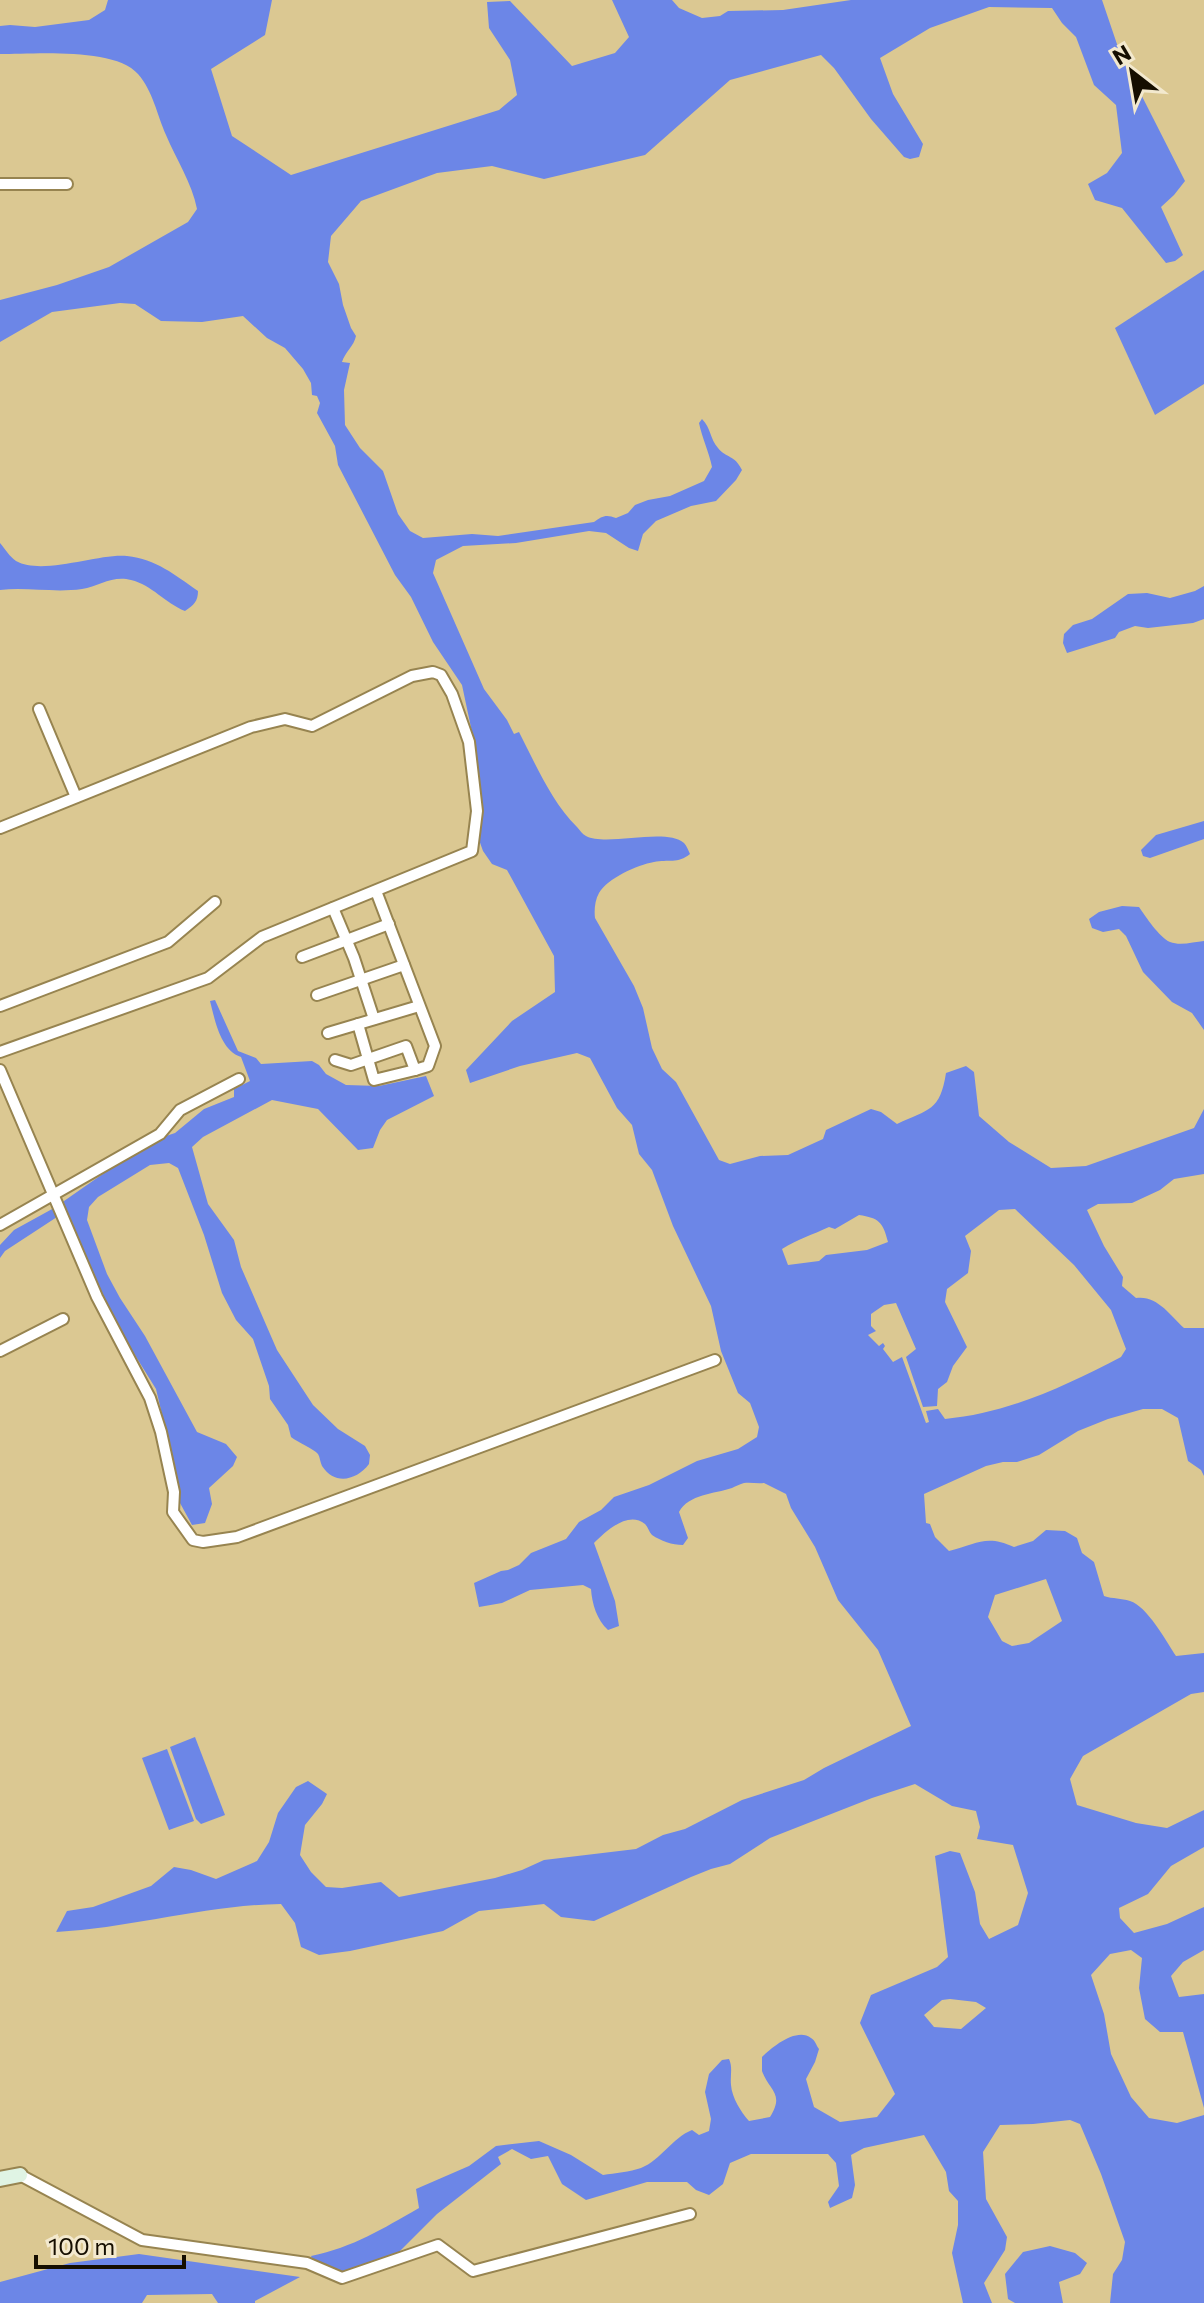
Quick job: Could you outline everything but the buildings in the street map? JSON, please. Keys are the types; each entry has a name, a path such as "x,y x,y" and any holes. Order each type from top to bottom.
{"street":[{"path":"0,184 67,184"},
{"path":"0,828 251,727 285,719 312,726 412,676 437,672 452,694 469,742 477,811 472,851 262,937 208,978 0,1052"},
{"path":"39,709 76,797"},
{"path":"358,1024 374,1080 428,1066 435,1046 376,891"},
{"path":"0,1006 168,942 215,902"},
{"path":"333,908 374,1019"},
{"path":"302,957 389,924"},
{"path":"317,995 404,965"},
{"path":"328,1033 419,1006"},
{"path":"335,1060 351,1065 406,1046 415,1070"},
{"path":"0,1070 97,1297 150,1398 174,1492 173,1512 193,1540 203,1542 237,1537 715,1360"},
{"path":"0,1225 55,1199 160,1134 180,1110 239,1079"},
{"path":"0,1351 63,1319"},
{"path":"0,2179 20,2175 142,2240 307,2263 342,2278 438,2245 473,2271 690,2214"}],"water":[{"path":"108,0 272,0 265,35 211,69 232,136 291,175 499,110 517,95 510,60 489,28 487,2 510,1 572,66 615,53 629,37 612,0 672,0 679,8 702,18 720,16 728,11 783,10 851,0 1102,0 1120,53 1185,181 1161,207 1183,255 1175,261 1166,263 1122,208 1095,200 1088,184 1107,173 1122,153 1116,105 1094,85 1076,37 1052,8 989,7 930,28 880,58 893,94 923,144 919,157 904,157 821,55 730,80 645,155 544,179 492,166 437,173 361,201 331,236 328,262 339,284 343,305 356,336 342,362 350,363 344,390 345,425 360,448 383,471 398,514 410,531 423,538 472,534 498,536 594,522 604,516 616,518 648,500 670,496 704,481 712,467 699,423 702,419 718,448 736,461 742,470 716,501 691,506 656,521 643,534 638,551 606,533 589,531 516,543 463,546 436,560 433,573 484,689 514,734 519,732 552,794 582,833 595,839 675,839 684,843 690,854 673,861 640,866 609,882 598,896 595,918 634,986 643,1008 652,1048 662,1069 676,1082 719,1160 730,1164 760,1156 788,1155 823,1139 826,1130 871,1109 897,1124 931,1107 940,1095 946,1073 966,1066 974,1072 979,1116 1009,1142 1051,1168 1086,1166 1194,1128 1204,1109 1204,1174 1174,1179 1160,1190 1132,1203 1098,1204 1087,1210 1123,1277 1122,1286 1136,1298 1157,1303 1184,1328 1204,1328 1204,1476 1188,1461 1178,1418 1162,1409 1143,1409 1078,1431 1039,1455 986,1466 924,1494 926,1523 930,1524 935,1537 949,1551 989,1541 1014,1547 1033,1541 1046,1530 1065,1531 1077,1538 1082,1553 1094,1562 1104,1596 1136,1604 1156,1625 1176,1656 1204,1653 1204,1692 1191,1694 1083,1756 1070,1779 1077,1805 1136,1823 1167,1828 1204,1810 1204,1847 1171,1866 1148,1894 1119,1908 1120,1918 1134,1933 1167,1924 1204,1907 1204,1950 1183,1962 1171,1976 1179,1997 1204,1994 1204,2108 1183,2032 1160,2032 1145,2019 1139,1988 1142,1958 1131,1950 1110,1954 1091,1975 1104,2014 1111,2054 1131,2097 1149,2118 1177,2123 1204,2115 1204,2303 1110,2303 1113,2274 1122,2260 1125,2242 1080,2124 1070,2120 1000,2125 983,2152 986,2199 1007,2237 1005,2250 984,2283 992,2303 963,2303 952,2253 958,2225 958,2201 949,2191 946,2172 924,2135 864,2148 851,2155 855,2185 852,2198 830,2208 828,2202 839,2186 836,2163 828,2154 751,2154 730,2163 723,2184 709,2195 687,2182 647,2182 586,2200 562,2184 548,2156 531,2159 512,2149 498,2157 501,2164 437,2214 396,2255 341,2273 316,2267 311,2256 354,2242 419,2208 416,2189 469,2166 496,2146 539,2141 571,2155 603,2175 641,2168 692,2130 699,2135 709,2131 711,2119 705,2092 709,2074 722,2060 729,2059 733,2095 749,2121 770,2117 776,2097 762,2071 762,2057 778,2044 799,2035 814,2040 819,2049 806,2079 814,2107 840,2122 877,2117 895,2094 860,2023 871,1995 937,1967 948,1957 935,1856 950,1851 960,1853 975,1892 980,1924 989,1939 1018,1925 1028,1893 1013,1845 977,1839 980,1827 976,1811 952,1806 915,1784 770,1838 730,1864 691,1877 594,1921 561,1917 544,1904 479,1911 443,1931 319,1955 301,1947 295,1923 281,1904 224,1908 56,1932 67,1911 93,1907 151,1886 174,1867 216,1879 257,1861 269,1842 278,1813 296,1787 308,1781 327,1794 305,1825 300,1855 311,1872 326,1887 342,1888 381,1882 399,1897 495,1878 544,1860 636,1849 663,1835 685,1829 742,1800 804,1780 911,1726 878,1650 838,1600 815,1547 786,1494 764,1483 744,1483 702,1496 683,1506 679,1512 688,1538 683,1545 659,1539 638,1520 624,1521 604,1533 594,1543 615,1601 619,1626 608,1630 604,1626 596,1611 591,1589 583,1585 530,1590 502,1603 479,1607 474,1583 519,1565 531,1553 566,1539 579,1522 601,1510 614,1497 649,1485 697,1461 738,1449 757,1437 759,1427 750,1403 738,1393 721,1351 711,1306 673,1226 652,1170 639,1154 632,1125 617,1108 590,1058 577,1053 520,1066 470,1083 466,1070 512,1021 555,992 554,956 507,870 492,864 483,851 478,837 482,812 473,737 462,685 395,575 338,465 335,446 317,413 320,403 317,396 312,395 311,383 303,369 285,348 267,338 243,316 202,322 161,321 135,304 120,303 52,312 0,342 0,300 109,267 188,222 197,209 151,95 138,74 127,65 111,59 73,54 0,54 0,26 35,27 89,20 105,10","holes":["1015,1209 1074,1265 1111,1310 1126,1349 1121,1357 1036,1397 969,1416 945,1419 938,1409 926,1411 929,1422 926,1423 902,1357 893,1362 883,1349 883,1343 879,1346 868,1335 876,1331 871,1326 871,1314 884,1305 896,1303 916,1349 906,1357 923,1407 937,1406 938,1389 947,1382 953,1366 967,1347 945,1302 947,1289 968,1273 971,1251 965,1236 999,1210","859,1215 866,1216 879,1222 888,1242 867,1250 826,1255 819,1261 788,1265 782,1249 829,1227 835,1229","1046,1579 1062,1621 1029,1643 1012,1646 1002,1641 988,1617 995,1595","942,2000 976,2002 986,2008 961,2029 934,2027 924,2015"]},
{"path":"1204,270 1204,384 1155,415 1115,328"},
{"path":"0,543 16,561 27,565 56,565 115,556 137,558 173,574 198,591 197,598 185,611 139,582 124,579 72,590 0,590"},
{"path":"1204,586 1204,619 1148,628 1135,626 1119,632 1115,638 1067,653 1064,634 1073,625 1092,619 1128,594 1147,593 1170,598"},
{"path":"1204,821 1204,839 1150,858 1143,856 1141,850 1156,835"},
{"path":"1122,906 1139,907 1157,931 1170,942 1204,941 1204,1030 1192,1013 1172,1002 1143,972 1126,936 1119,929 1103,932 1092,928 1089,919 1099,912"},
{"path":"215,1000 238,1051 256,1058 261,1064 312,1061 326,1074 346,1085 379,1086 426,1076 434,1096 387,1120 373,1148 358,1150 318,1109 272,1100 203,1137 192,1147 208,1204 234,1240 241,1267 277,1350 313,1405 338,1429 365,1446 370,1455 369,1464 352,1477 333,1476 322,1466 316,1452 291,1437 288,1425 270,1399 269,1386 253,1339 236,1320 222,1293 178,1168 169,1163 150,1165 98,1197 89,1207 87,1220 107,1274 197,1432 226,1444 237,1457 233,1466 209,1488 212,1504 205,1523 192,1525 180,1503 179,1486 156,1389 115,1323 57,1217 5,1251 0,1258 0,1245 14,1230 54,1208 130,1155 157,1139 175,1133 204,1109 234,1097 234,1089 250,1081 241,1057 223,1041 210,1001"},
{"path":"195,1737 225,1815 201,1824 196,1819 170,1747"},
{"path":"167,1749 194,1821 169,1830 142,1758"},
{"path":"1050,2246 1075,2253 1087,2263 1080,2274 1059,2282 1063,2303 1015,2303 1008,2299 1005,2274 1023,2252"},
{"path":"139,2254 300,2277 255,2303 218,2303 212,2294 147,2295 142,2303 0,2303 0,2282 70,2263"}]}
